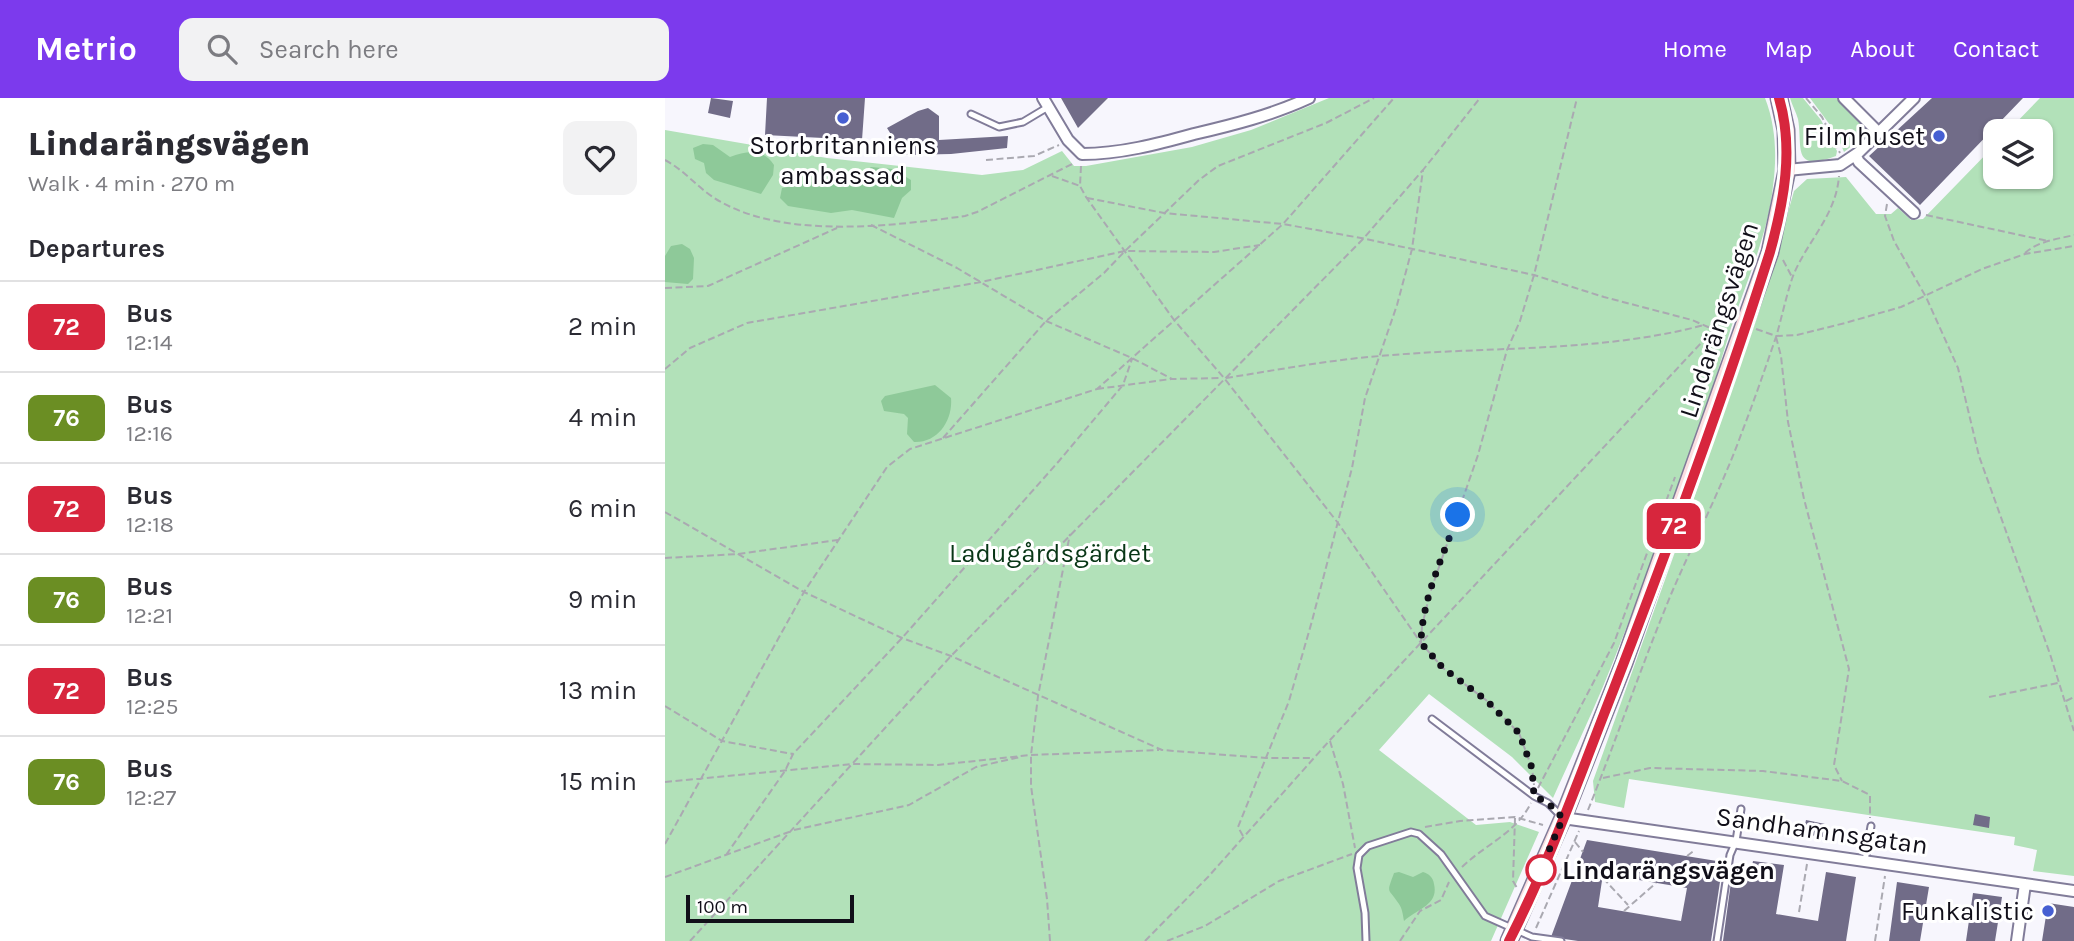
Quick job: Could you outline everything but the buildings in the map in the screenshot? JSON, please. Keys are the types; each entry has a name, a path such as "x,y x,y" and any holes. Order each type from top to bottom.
{"street":[{"path":"1046,102 1068,140 1082,154 1101,154 1245,121 1309,98"},
{"name":"Lindarängsvägen","path":"1512,935 1563,818 1676,523 1758,290 1777,227 1787,170 1786,130 1779,98"},
{"path":"1844,98 1879,133"},
{"path":"1787,170 1840,165 1855,156 1913,98"},
{"path":"1855,156 1914,213"},
{"name":"Sandhamnsgatan","path":"1563,818 2074,891"},
{"path":"2017,941 2025,884"}],"lane":[{"path":"971,114 999,127 1023,122 1046,102"},
{"path":"1433,719 1534,796 1548,803 1563,818"},
{"path":"1717,941 1730,855 1736,841 1741,809"},
{"path":"1865,861 1871,827"},
{"path":"1366,941 1365,913 1357,869 1359,855 1369,846 1411,832 1419,834 1441,854 1485,916 1512,935 1561,941"}],"path":[{"path":"942,438 1046,321 1104,274 1164,213 1218,166 1326,124 1374,98"},
{"path":"1097,388 1283,223 1394,98"},
{"path":"690,941 951,656 1363,239 1423,170 1480,98"},
{"path":"1421,643 1430,593 1478,454 1507,350 1520,321 1534,275 1577,98"},
{"path":"1591,803 1672,592 1703,528 1742,433 1776,336 1792,278 1803,253 1827,217 1838,187 1840,150 1822,117 1806,98"},
{"path":"986,160 1034,156 1068,140"},
{"path":"665,160 680,168 720,202 740,211 790,223 838,227 965,216 1070,166 1082,154"},
{"path":"1082,154 1080,186 1086,197 1174,320 1224,378 1338,523 1421,643 1443,668 1486,700 1519,733 1532,768 1534,796"},
{"path":"1244,837 1238,827 1289,701 1352,468 1365,398 1397,305 1412,249 1423,170"},
{"path":"1051,176 1080,186"},
{"path":"1086,197 1164,213 1283,223 1534,275 1708,327 1729,321"},
{"path":"1914,213 2048,241"},
{"path":"1885,216 1894,241 1926,297 1958,368 1979,456 2074,731"},
{"path":"871,225 981,282 1046,321 1132,358 1172,379"},
{"path":"666,289 694,288 726,279 838,227"},
{"path":"2025,254 2030,248 2048,241 2074,235"},
{"path":"665,369 690,348 747,323 981,282 1125,251 1214,252 1260,245"},
{"path":"1754,328 1776,336 1797,335 1845,323 1901,307 1982,269 2025,254 2074,246"},
{"path":"1780,255 1792,278"},
{"path":"1145,941 1721,322"},
{"path":"665,844 803,592 887,467 910,449 1097,388 1172,379 1224,378 1380,356 1507,350 1662,336 1704,325"},
{"path":"1776,336 1781,356 1788,422 1804,499 1849,668 1834,765 1842,781"},
{"path":"726,855 785,771 793,754 902,638 1059,461 1123,385 1132,358"},
{"path":"1523,818 1551,759 1614,643 1675,475"},
{"path":"665,512 803,592 902,638 951,656 1162,750"},
{"path":"1050,941 1047,899 1031,786 1031,755 1038,696 1070,534"},
{"path":"665,558 738,554 838,540"},
{"path":"1989,697 2059,682"},
{"path":"2065,701 2074,697"},
{"path":"665,706 722,741 793,754"},
{"path":"1330,740 1343,784 1357,869"},
{"path":"665,782 852,764 938,765 1031,755 1162,750 1266,758 1314,758"},
{"path":"665,877 791,831 909,805 976,766 1031,755"},
{"path":"1602,778 1650,768 1763,771 1842,781 1870,795 1871,827"},
{"path":"1515,817 1513,881 1517,890"},
{"path":"1411,832 1460,821 1515,817 1545,826"},
{"path":"1532,937 1575,840 1583,852"},
{"path":"1687,856 1695,850"},
{"path":"1167,941 1205,926 1279,881 1356,853"},
{"path":"1800,912 1809,853"},
{"path":"1875,941 1887,864"},
{"path":"1602,878 1629,907"},
{"path":"1624,911 1656,883"}],"green space":[{"name":"Ladugårdsgärdet","path":"1329,98 1765,98 1771,119 1775,142 1774,175 1770,204 1756,258 1645,580 1606,679 1553,798 1512,757 1429,694 1379,750 1476,825 1510,822 1539,832 1491,941 665,941 665,130 827,158 982,175 1023,170 1062,151 1074,166 1086,166 1192,147 1251,130"},
{"path":"1790,98 1803,98 1821,120 1837,151 1836,156 1812,161 1802,154 1798,119"},
{"path":"1810,98 1839,98 1871,131 1844,152 1836,133"},
{"path":"2040,98 2074,98 2074,876 2033,871 2037,850 2014,845 2015,837 1629,779 1624,808 1595,802 1593,781 1771,273 1794,191 1807,179 1846,177 1876,214 1891,214 1898,208 1911,220 1923,219 1983,157 1983,189 2053,189 2053,119 2020,119"},
{"path":"703,144 713,145 730,157 754,152 770,160 774,165 773,175 761,194 714,180 706,173 704,163 695,159 693,148"},
{"path":"871,167 893,169 911,180 911,190 902,198 894,218 852,210 831,213 788,206 780,198 782,188 813,182 854,180"},
{"path":"682,244 690,249 694,258 693,279 688,284 665,282 665,256 671,246"},
{"path":"935,385 951,398 947,422 930,439 914,442 907,434 908,418 904,414 884,411 881,401 885,396"},
{"path":"1423,872 1433,879 1435,891 1426,906 1404,921 1400,906 1389,890 1394,873 1413,877"}],"bus line":[{"name":"72","path":"1509,941 1563,818 1624,663 1758,290 1777,227 1787,170 1786,130 1779,98"}],"place":[{"name":"Storbritanniens ambassad","path":"843,118"},
{"name":"Filmhuset","path":"1939,136"},
{"name":"Lindarängsvägen","path":"1541,870"},
{"name":"Funkalistic","path":"2048,911"}],"route":[{"path":"1458,515 1430,593 1421,643 1443,668 1486,700 1519,733 1532,768 1534,796 1548,803 1563,818 1536,880 1541,870"}]}
